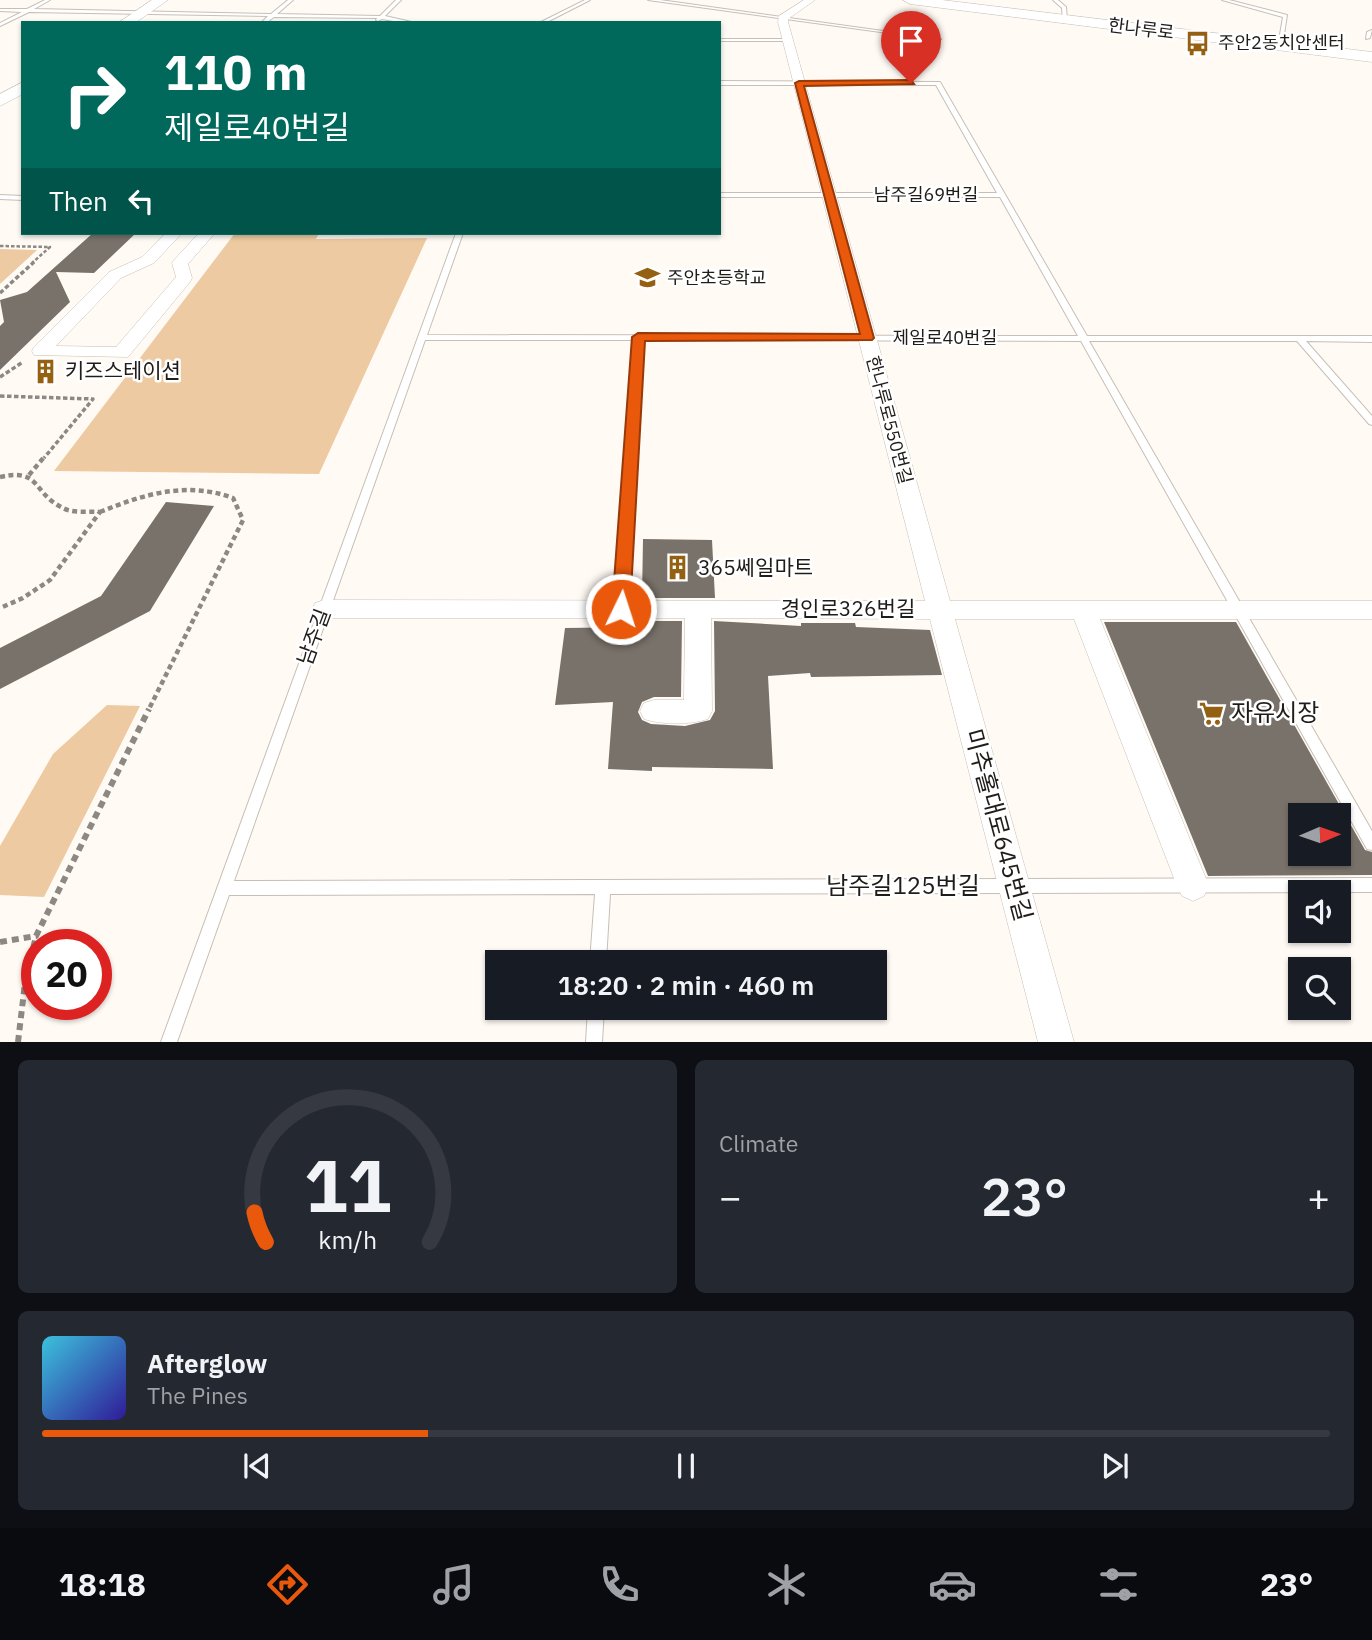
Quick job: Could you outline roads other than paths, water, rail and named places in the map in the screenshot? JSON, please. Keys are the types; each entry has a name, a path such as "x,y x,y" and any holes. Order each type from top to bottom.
{"main road":[{"path":"128,21 161,0"},
{"name":"한나루로","path":"910,0 1372,57"}],"street":[{"path":"783,18 810,0"},
{"name":"한나루로550번길","path":"783,18 940,609"},
{"path":"172,235 148,260 115,275 41,351 121,353 184,278 180,263 204,235"},
{"name":"경인로326번길","path":"324,609 1372,610"},
{"name":"미추홀대로645번길","path":"940,609 1056,1041"},
{"path":"1083,609 1193,886"},
{"path":"654,712 698,711 698,610"}],"lane":[{"path":"0,25 48,0"},
{"path":"266,21 292,0"},
{"path":"377,21 399,0"},
{"path":"545,21 588,0"},
{"path":"650,0 939,39"},
{"path":"1055,0 1064,8 1065,19"},
{"path":"1224,0 1234,0 1285,16 1279,46"},
{"path":"23,5 28,10"},
{"path":"0,10 382,16 405,21"},
{"path":"1368,38 1369,32 1372,31"},
{"path":"721,40 788,40"},
{"name":"남주길69번길","path":"721,195 1003,195 939,82 799,83"},
{"path":"721,83 799,83"},
{"path":"1003,195 1372,844"},
{"path":"0,197 21,198"},
{"name":"남주길","path":"169,1041 458,235"},
{"name":"제일로40번길","path":"421,337 1372,339"},
{"path":"621,609 638,337"},
{"path":"1299,339 1372,422"},
{"name":"남주길125번길","path":"224,888 1372,886"},
{"path":"599,950 603,887"},
{"path":"594,1041 595,1020"}],"place":[{"name":"주안2동치안센터","path":"1198,43"},
{"name":"주안초등학교","path":"647,278"},
{"name":"키즈스테이션","path":"45,371"},
{"name":"365쎄일마트","path":"678,568"},
{"name":"자유시장","path":"1211,713"}]}
